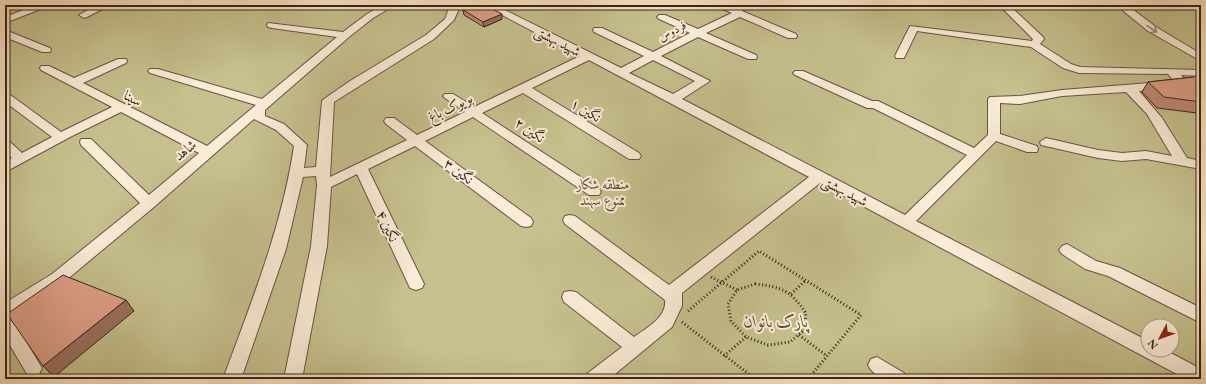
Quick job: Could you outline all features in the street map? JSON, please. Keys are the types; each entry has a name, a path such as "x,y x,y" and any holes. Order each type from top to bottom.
{"street":[{"path":"5,20 46,5"},
{"path":"84,15 105,5"},
{"path":"386,6 398,5"},
{"path":"293,379 319,246 324,186 322,171 328,101 354,83 430,37 449,20 453,11 452,5"},
{"name":"شهید بهشتی","path":"488,5 622,72 818,177 1201,378"},
{"path":"719,5 740,10 792,36"},
{"path":"1004,5 1039,39 1034,44"},
{"path":"1121,5 1152,29 1201,58"},
{"name":"شاهد","path":"5,311 58,278 149,204 345,35 386,6"},
{"name":"فردوس","path":"622,72 740,10"},
{"path":"662,17 752,57"},
{"path":"272,25 345,35"},
{"path":"900,56 914,28 1034,44 1068,66 1079,70 1171,71 1201,73"},
{"path":"598,30 704,81 673,99"},
{"path":"5,34 46,50"},
{"name":"بویوک باغ","path":"324,186 589,56"},
{"path":"73,83 122,61"},
{"name":"سینا","path":"45,68 208,152"},
{"path":"154,71 262,107 259,118 280,127 301,145 297,173 278,249 232,379"},
{"path":"906,222 974,153 994,136 994,99 1020,100 1036,96 1128,87 1183,84 1171,71"},
{"path":"799,73 871,105 874,104 974,153"},
{"path":"1128,87 1144,101 1156,117 1181,160"},
{"name":"نگین ۱","path":"523,88 634,156"},
{"path":"5,96 60,137"},
{"name":"نگین ۲","path":"449,96 594,192"},
{"path":"5,168 60,137 120,108"},
{"name":"نگین ۳","path":"390,121 526,222"},
{"path":"994,136 1032,148"},
{"path":"86,142 149,204"},
{"path":"1046,142 1122,157 1146,155 1181,160 1201,165"},
{"path":"5,145 22,159"},
{"name":"نگین ۴","path":"361,168 416,284"},
{"path":"297,173 322,171"},
{"path":"595,379 666,322 674,306 673,297 675,290 818,177"},
{"path":"570,220 673,297"},
{"path":"1067,250 1091,264 1114,272 1201,316"},
{"path":"570,297 634,347"},
{"path":"5,322 33,368"},
{"path":"877,365 897,379"}],"path":[{"path":"755,379 678,320 759,251 861,315 808,379"},
{"path":"697,272 723,282 737,290"},
{"path":"791,294 806,280"},
{"path":"755,284 776,286 791,294 795,297 806,313 804,330 790,342 768,345 746,337 731,321 728,304 737,290 755,284"},
{"path":"799,335 827,356"},
{"path":"724,356 746,337"}],"green space":[{"name":"منطقه شکار ممنوع سهند","path":"5,5 1201,5 1201,379 5,379"}],"building":[{"path":"478,5 485,5 502,14 483,22 463,10"},
{"path":"1201,71 1201,102 1164,97 1148,82 1194,77"},
{"path":"63,275 126,300 43,366 7,314"}],"park label":[{"name":"پارک بانوان","path":"776,321"}]}
